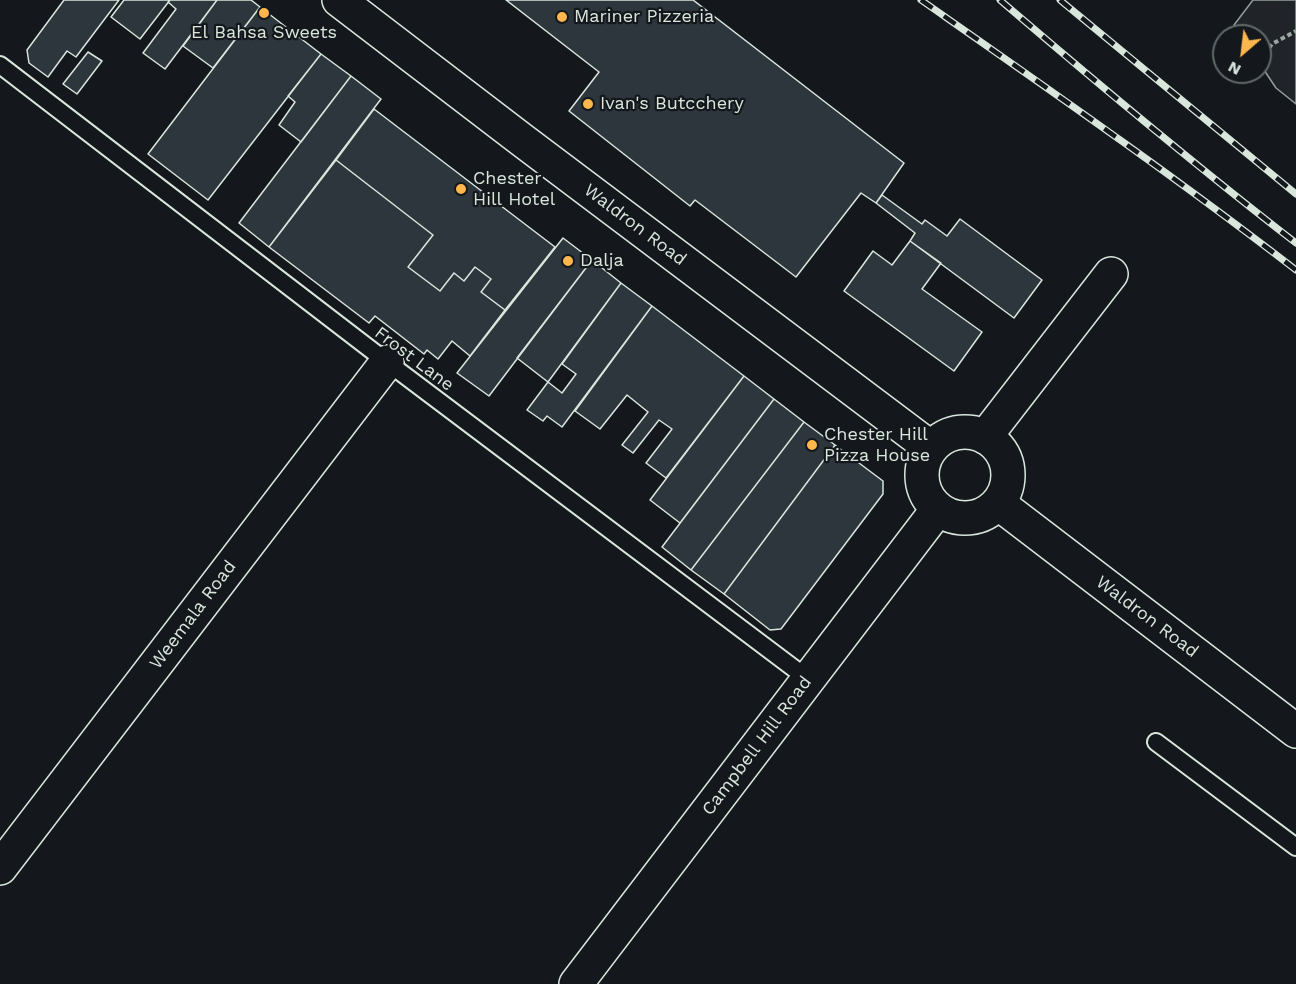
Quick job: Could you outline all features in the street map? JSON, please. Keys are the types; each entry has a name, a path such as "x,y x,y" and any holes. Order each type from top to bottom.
{"street":[{"name":"Waldron Road","path":"339,0 931,448"},
{"path":"985,437 1111,274"},
{"name":"Weemala Road","path":"0,868 387,362"},
{"path":"962,432 985,437 997,446 1005,460 1008,475 1005,492 998,503 987,513 972,518 962,518 938,509 928,497 922,473 924,461 931,448 940,440 962,432"},
{"name":"Waldron Road","path":"998,503 1296,731"},
{"name":"Campbell Hill Road","path":"576,984 938,509"}],"lane":[{"name":"Frost Lane","path":"0,65 387,362 808,679"},
{"path":"1156,742 1296,847"}],"path":[{"path":"1272,44 1296,31"}],"shaded area":[{"path":"1253,0 1296,0 1296,104 1272,82 1272,24 1235,24"}],"building":[{"path":"64,0 119,0 76,57 67,51 48,77 29,63 27,50"},
{"path":"124,0 170,0 140,39 111,17"},
{"path":"170,0 217,0 165,69 143,53 176,9 168,2"},
{"path":"217,0 251,0 260,7 213,68 183,46"},
{"path":"506,0 693,0 904,163 876,203 861,193 796,277 695,200 690,206 569,111 599,72"},
{"path":"260,7 321,54 208,200 148,154"},
{"path":"88,52 102,61 77,94 63,84"},
{"path":"321,54 351,76 301,142 279,125 295,102 288,96"},
{"path":"351,76 381,99 269,247 239,223"},
{"path":"374,109 555,247 505,310 481,292 491,279 475,267 464,281 454,273 440,291 408,267 433,235 336,160"},
{"path":"336,160 433,235 408,267 440,291 454,273 464,281 475,267 491,279 481,292 505,310 470,356 452,341 438,359 427,350 424,354 375,316 369,323 269,247"},
{"path":"882,195 922,224 925,220 947,236 960,219 1042,280 1014,318 910,241 915,233 876,203"},
{"path":"563,238 592,260 489,396 457,373"},
{"path":"910,241 941,263 922,289 982,332 954,371 844,291 873,251 892,265"},
{"path":"592,260 621,283 548,382 517,358"},
{"path":"621,283 652,306 562,427 547,416 543,421 527,410 548,382 562,393 576,374 562,364"},
{"path":"652,306 744,376 666,478 646,463 672,429 659,420 633,453 622,445 648,412 627,395 600,429 575,411"},
{"path":"744,376 774,399 680,523 650,500"},
{"path":"774,399 804,422 691,570 662,547"},
{"path":"804,422 835,445 724,594 691,570"},
{"path":"835,445 883,481 883,494 781,629 770,630 724,594"}],"railway":[{"path":"921,0 1157,166 1296,270"},
{"path":"1000,0 1146,123 1296,243"},
{"path":"1060,0 1296,194"}],"place":[{"name":"El Bahsa Sweets","path":"264,13"},
{"name":"Mariner Pizzeria","path":"562,17"},
{"name":"Ivan's Butcchery","path":"588,104"},
{"name":"Chester Hill Hotel","path":"461,189"},
{"name":"Dalja","path":"568,261"},
{"name":"Chester Hill Pizza House","path":"812,445"}]}
